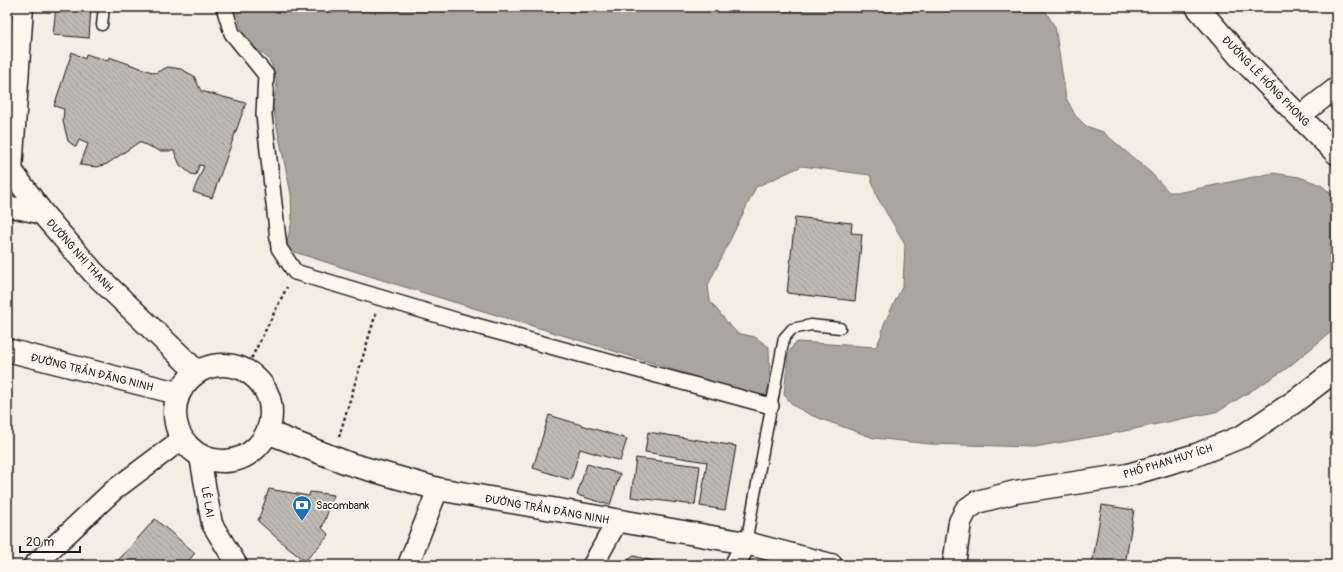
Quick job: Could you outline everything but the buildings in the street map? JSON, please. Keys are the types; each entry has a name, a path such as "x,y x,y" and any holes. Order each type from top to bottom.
{"main road":[{"name":"ĐƯỜNG LÊ HỒNG PHONG","path":"1197,7 1241,58 1336,153"},
{"name":"ĐƯỜNG NHỊ THANH","path":"9,168 43,214 93,272 197,372"},
{"name":"ĐƯỜNG TRẦN ĐĂNG NINH","path":"7,350 176,393"},
{"path":"221,364 246,369 264,386 272,411 264,439 249,454 225,462 200,457 182,440 174,415 176,393 184,382 197,372 221,364"},
{"name":"PHỐ PHAN HUY ÍCH","path":"954,565 960,522 966,510 976,502 1015,492 1128,475 1196,455 1243,436 1294,402 1336,370"},
{"name":"ĐƯỜNG TRẦN ĐĂNG NINH","path":"267,432 333,458 396,478 438,489 617,522 746,543 783,559 832,565"}],"street":[{"path":"9,168 23,7"},
{"path":"224,7 232,33 266,75 264,115 279,248 295,272 380,298 771,406"},
{"path":"1300,116 1336,88"},
{"path":"7,206 43,214"},
{"path":"34,565 114,490 182,440"},
{"name":"LÊ LAI","path":"200,457 212,524 237,565"},
{"path":"408,565 438,489"},
{"path":"593,565 617,522"},
{"path":"735,565 746,543"}],"lane":[{"path":"102,25 104,7"},
{"path":"746,543 784,338 792,329 811,325 840,328"}],"path":[{"path":"246,369 295,272"},
{"path":"333,458 380,298"}],"shaded area":[{"path":"235,7 1043,7 1055,27 1066,98 1075,115 1086,126 1103,132 1151,173 1169,192 1182,192 1273,173 1299,177 1321,185 1336,198 1336,328 1286,369 1219,411 1115,433 1034,447 930,444 874,438 813,416 794,406 784,395 788,355 794,344 798,342 876,347 884,324 903,285 905,245 877,197 870,175 802,166 756,187 708,285 710,301 737,333 755,337 769,347 770,384 764,399 285,249 292,221 291,194 272,103 277,89 275,72 268,58 245,40"}],"place":[{"name":"Sacombank","path":"302,522"}]}
